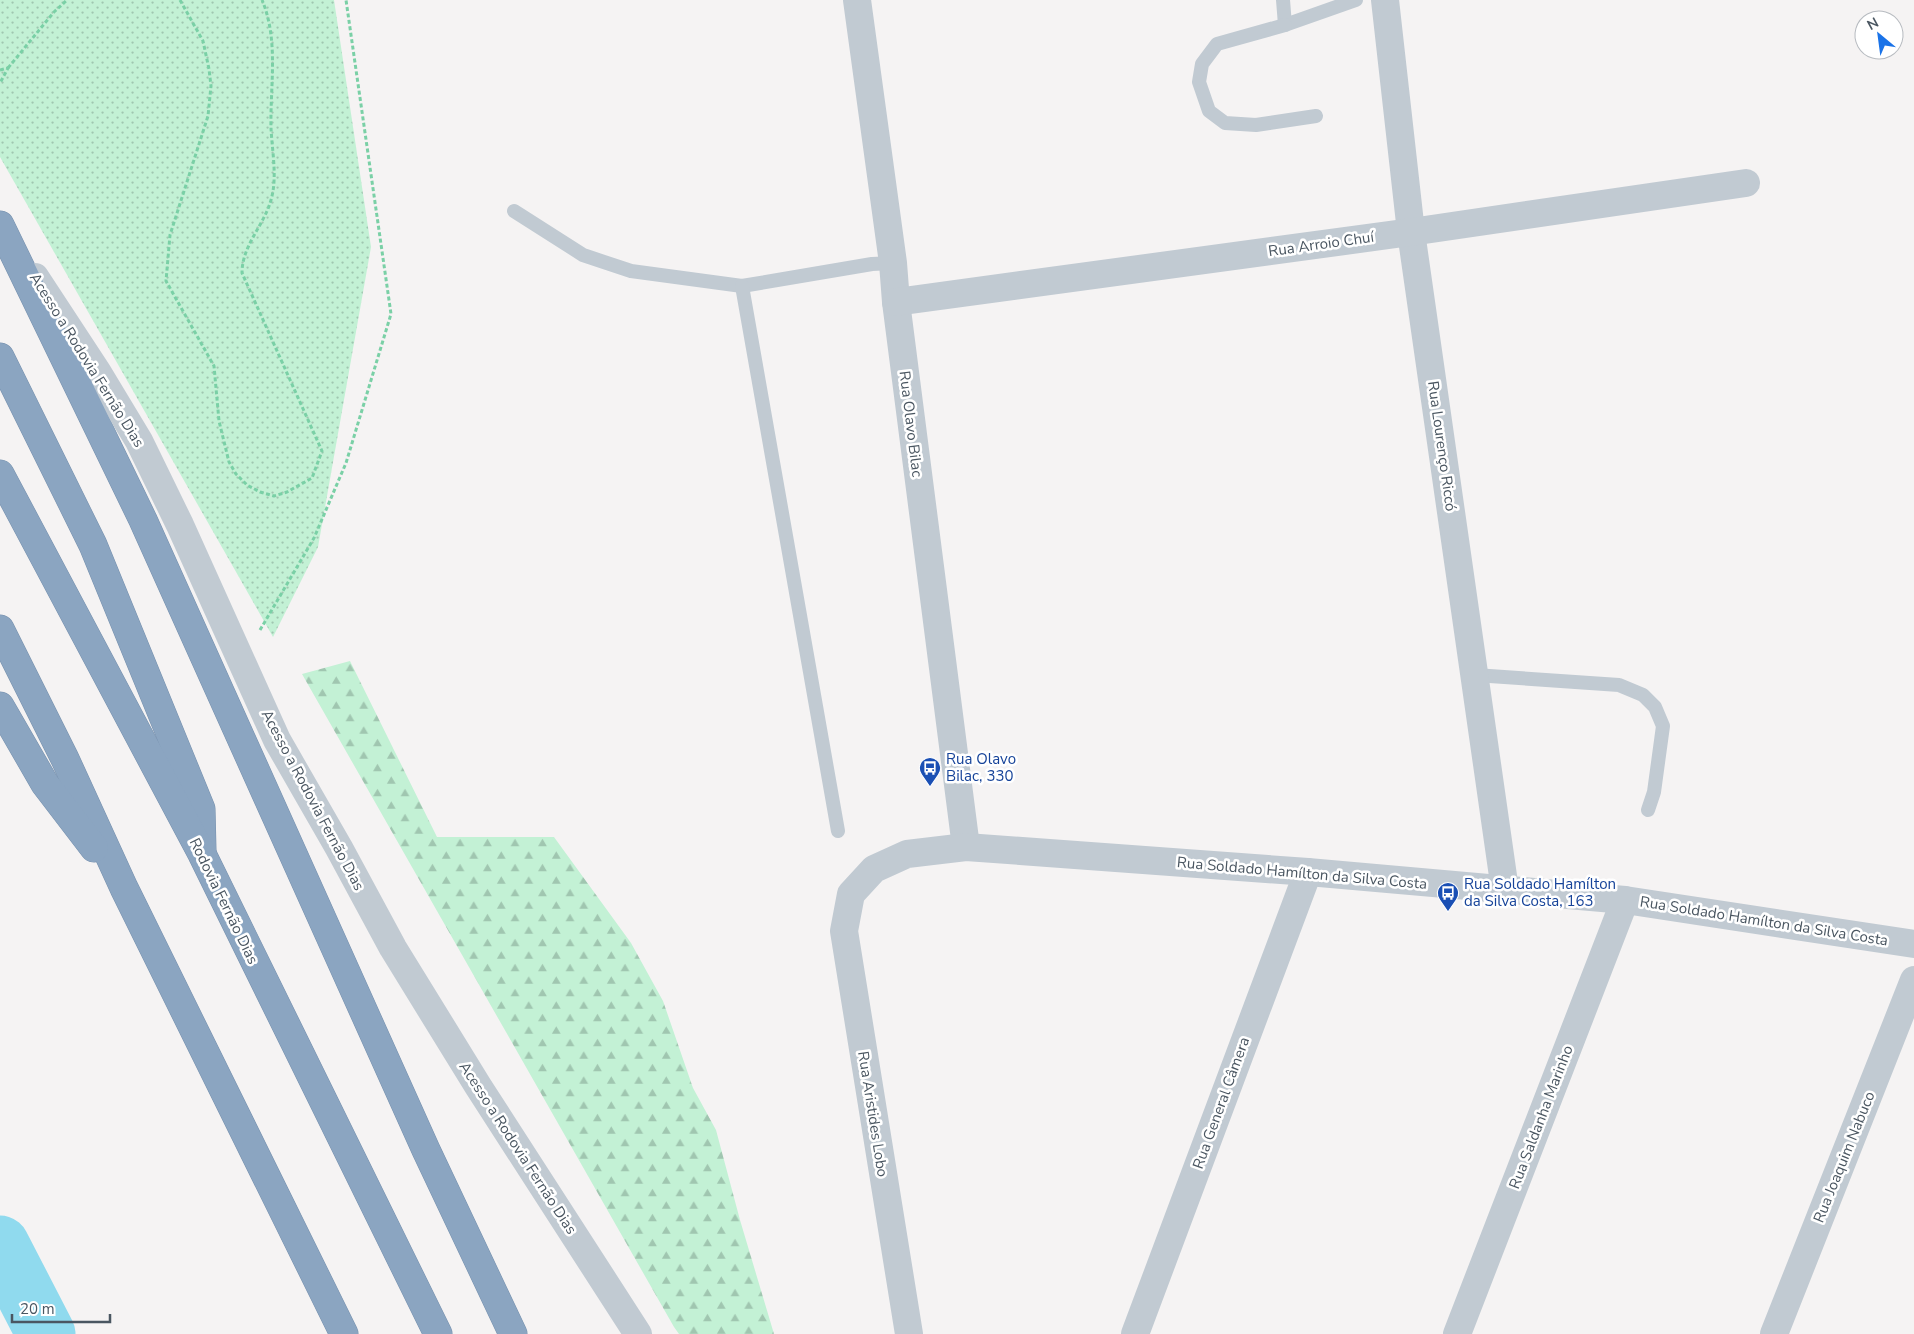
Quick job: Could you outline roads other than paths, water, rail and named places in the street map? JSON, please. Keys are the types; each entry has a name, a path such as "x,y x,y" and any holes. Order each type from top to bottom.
{"highway":[{"path":"0,225 143,520 389,1069 513,1334"},
{"path":"0,357 93,545 201,809 202,854"},
{"name":"Rodovia Fernão Dias","path":"0,474 202,854 438,1334"},
{"path":"0,629 65,758 124,888 344,1334"},
{"path":"0,706 45,784 124,888"}],"street":[{"name":"Rua Olavo Bilac","path":"857,0 893,262 896,302 966,847"},
{"name":"Rua Lourenço Riccó","path":"1385,0 1411,232 1505,890"},
{"name":"Rua Arroio Chuí","path":"896,302 1411,232 1746,183"},
{"name":"Acesso a Rodovia Fernão Dias","path":"0,225 98,373 139,442 180,525 277,740 339,848 393,948 478,1086 638,1334"},
{"name":"Rua Soldado Hamílton da Silva Costa","path":"851,894 874,869 907,854 966,847 1308,872 1625,900 1914,944"},
{"name":"Rua General Câmera","path":"1135,1334 1308,872"},
{"name":"Rua Aristides Lobo","path":"851,894 844,931 909,1334"},
{"name":"Rua Saldanha Marinho","path":"1457,1334 1625,900"},
{"name":"Rua Joaquim Nabuco","path":"1774,1334 1914,980"}],"lane":[{"path":"1283,0 1286,25"},
{"path":"1316,116 1256,125 1225,124 1209,111 1199,82 1202,64 1217,44 1286,25 1356,0"},
{"path":"514,211 583,255 631,271 742,286 893,262"},
{"path":"742,286 838,831"},
{"path":"1475,675 1619,685 1643,695 1655,707 1663,726 1655,786 1648,810"}],"waterway":[{"path":"0,1245 46,1334"}],"place":[{"name":"Rua Olavo Bilac, 330","path":"930,787"},
{"name":"Rua Soldado Hamílton da Silva Costa, 163","path":"1448,912"}]}
